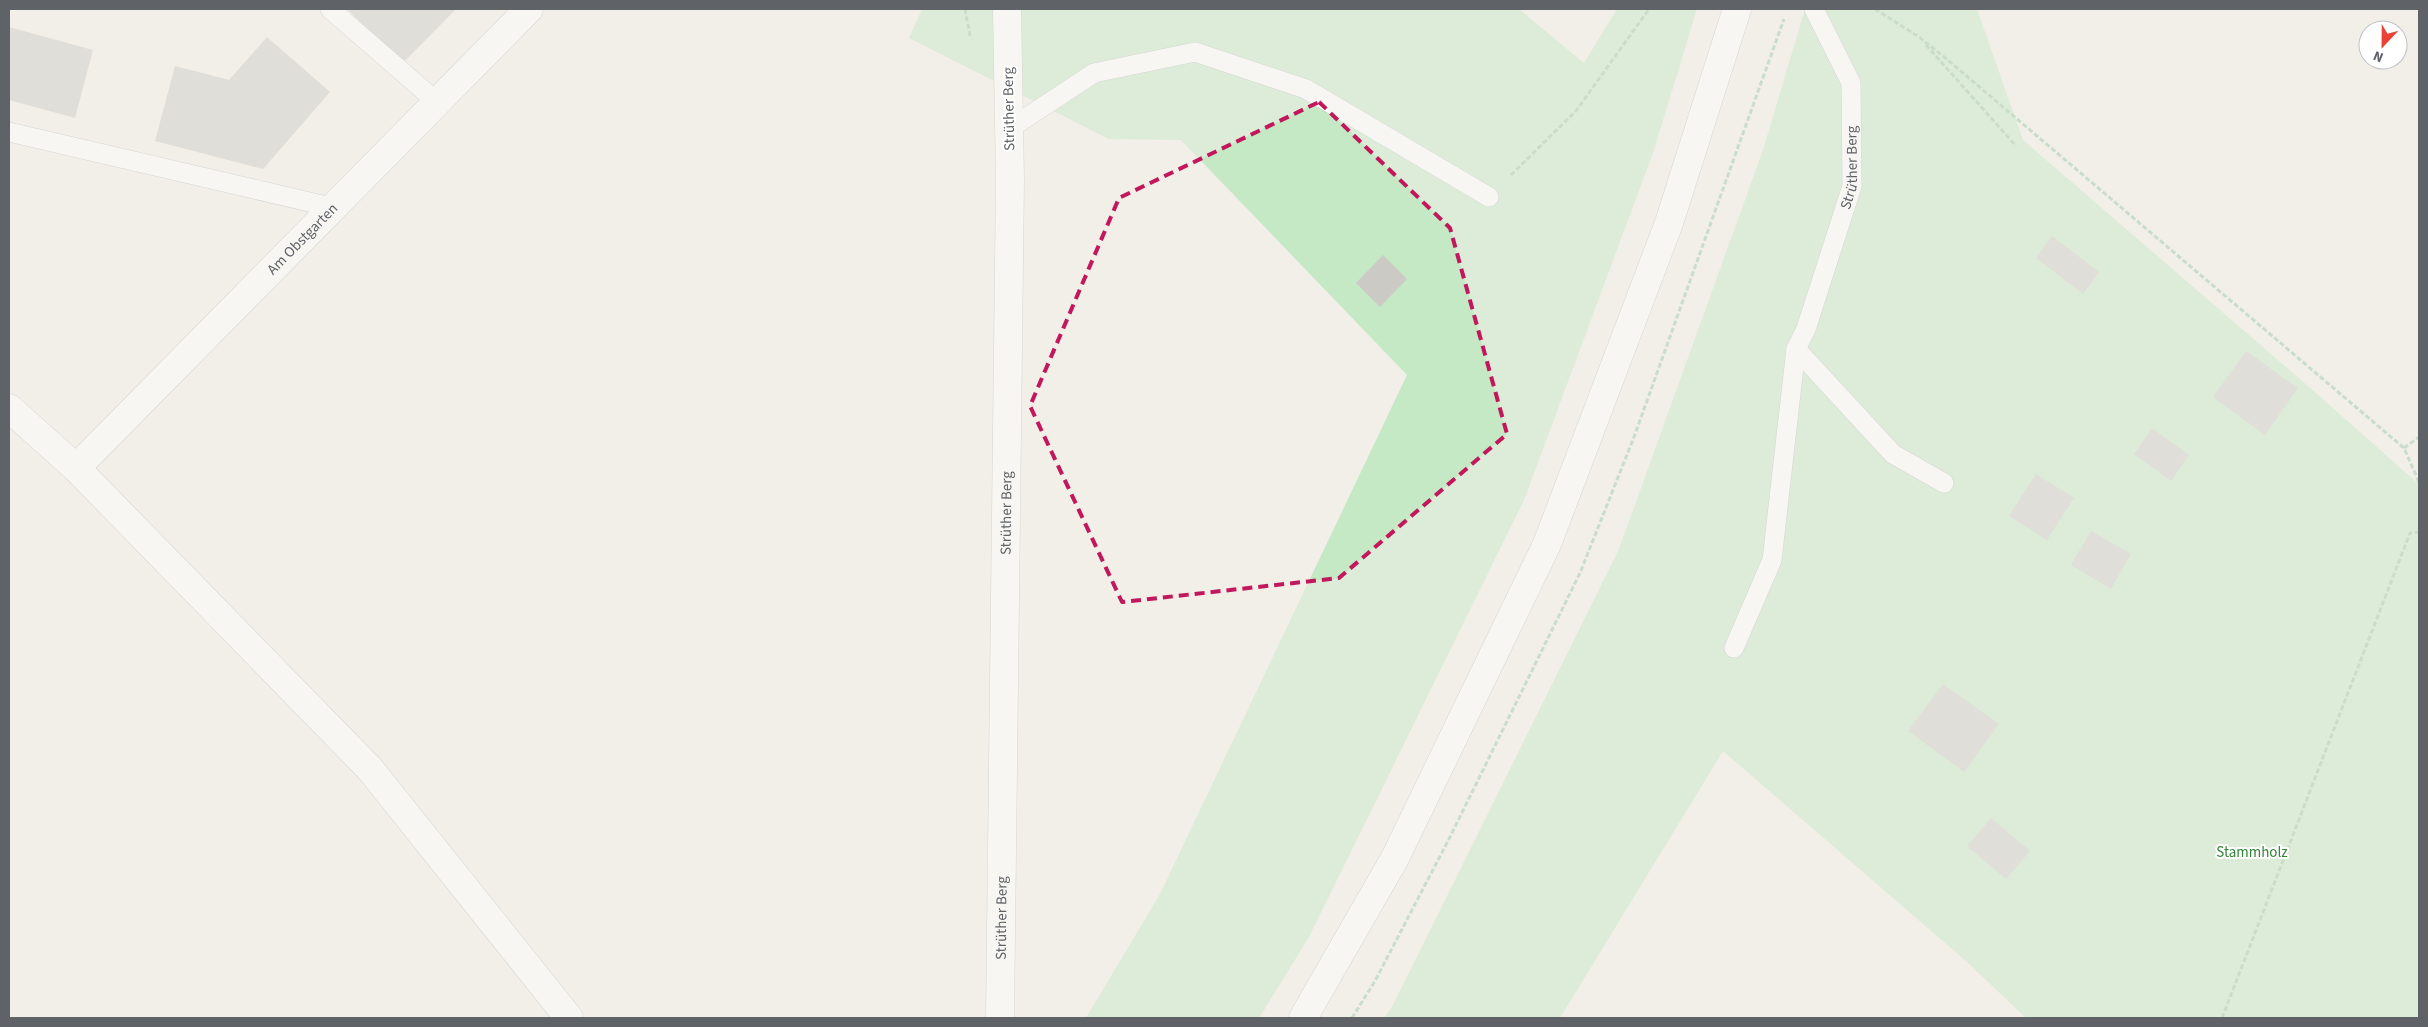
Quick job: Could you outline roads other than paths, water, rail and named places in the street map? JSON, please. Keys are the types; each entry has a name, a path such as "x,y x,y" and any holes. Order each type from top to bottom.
{"street":[{"name":"Am Obstgarten","path":"76,468 529,9"},
{"name":"Strüther Berg","path":"1000,1018 1009,129 1007,9"},
{"path":"1303,1018 1395,858 1547,544 1669,223 1737,9"},
{"path":"9,408 76,468 370,769 569,1018"}],"lane":[{"path":"330,9 437,102"},
{"name":"Strüther Berg","path":"1796,349 1806,329 1852,186 1851,84 1814,9"},
{"path":"1009,129 1094,73 1195,52 1306,90 1489,197"},
{"path":"9,132 334,208"},
{"path":"1796,349 1893,454 1944,484"},
{"path":"1734,648 1772,560 1796,349"}],"park label":[{"name":"Stammholz","path":"2252,852"}]}
